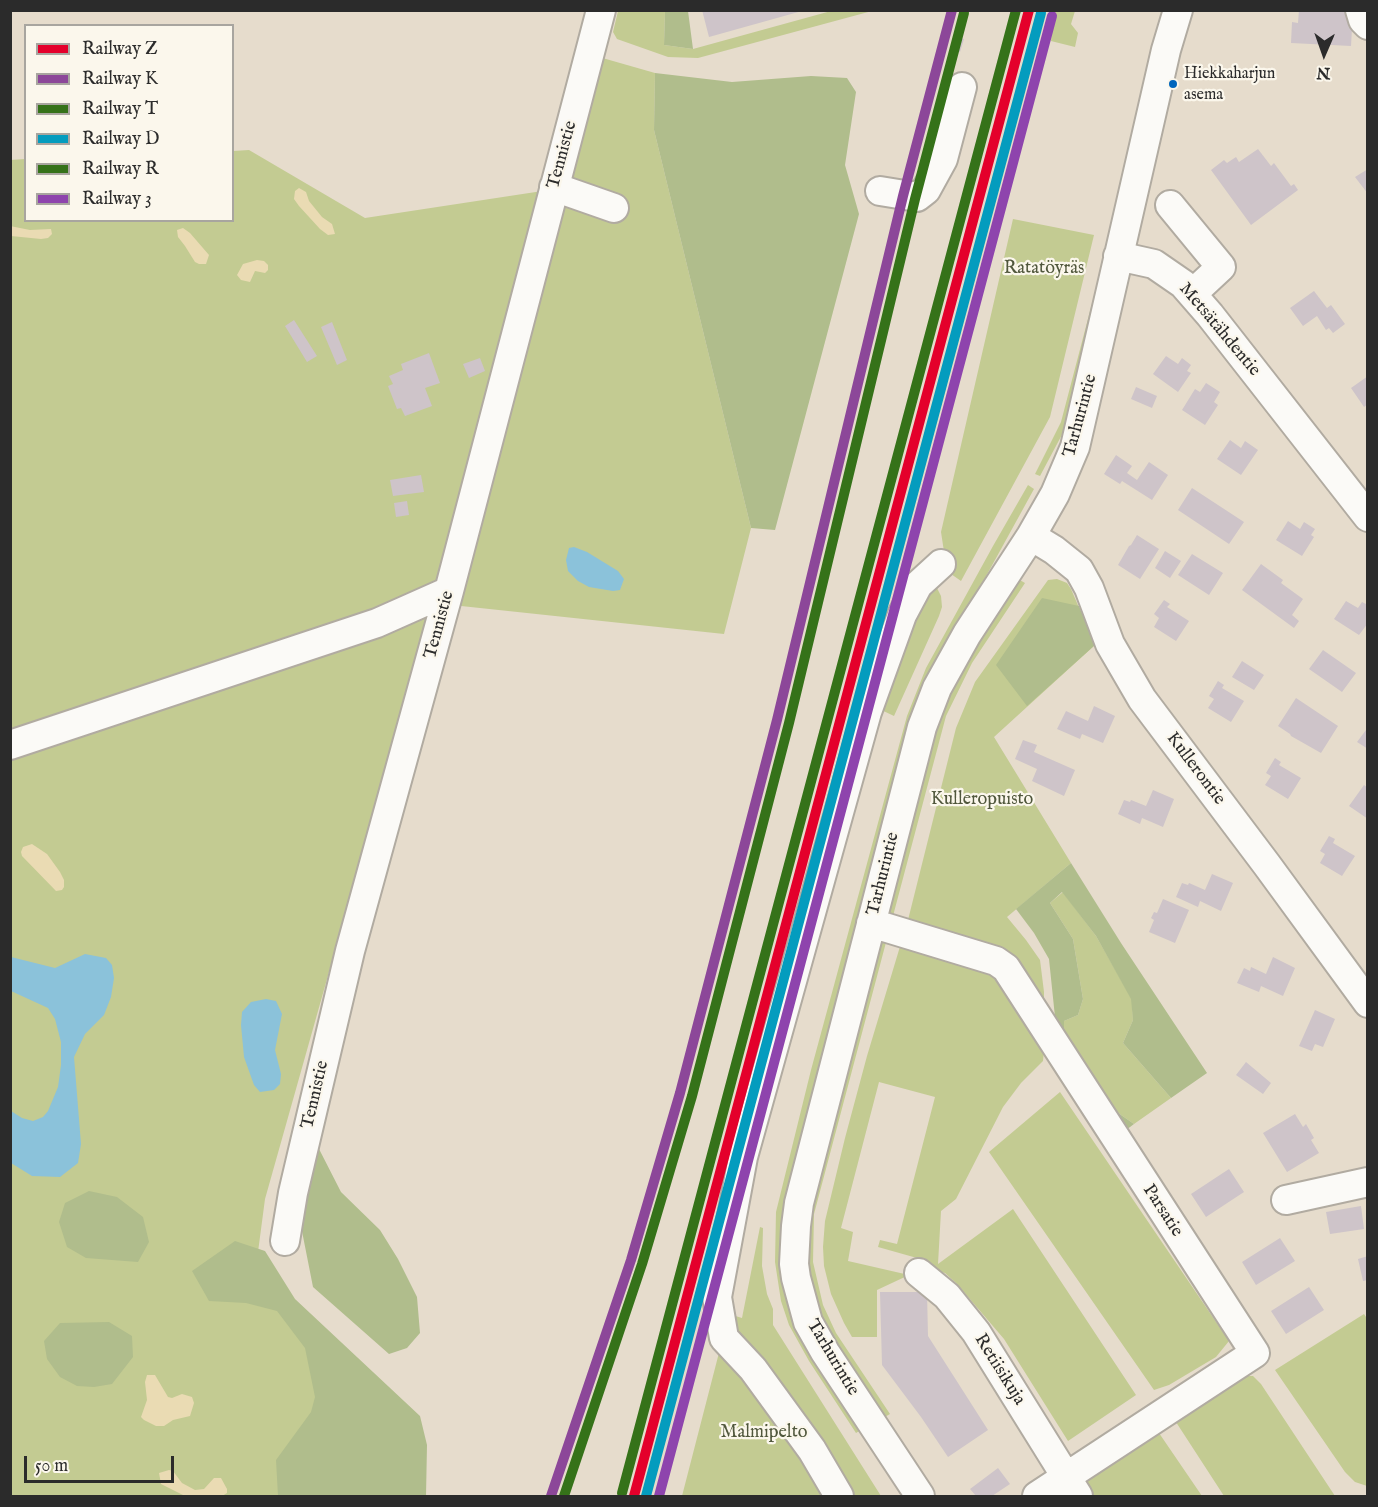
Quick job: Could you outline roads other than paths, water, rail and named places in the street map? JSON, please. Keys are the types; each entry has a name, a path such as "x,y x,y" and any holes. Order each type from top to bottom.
{"street":[{"name":"Tennistie","path":"285,1241 293,1193 350,951 449,591 601,10"},
{"path":"1118,256 1166,50 1178,10"},
{"path":"1360,10 1368,26"},
{"path":"880,191 917,197 926,190 943,159 962,87"},
{"path":"554,187 614,208"},
{"path":"1170,205 1221,267 1192,294"},
{"name":"Metsätähdentie","path":"1118,256 1154,264 1183,284 1368,517"},
{"name":"Tarhurintie","path":"920,1497 816,1339 802,1300 794,1264 799,1203 922,728 937,688 968,633 1031,536 1055,494 1075,447 1118,256"},
{"name":"Kullerontie","path":"1031,536 1054,550 1079,570 1089,588 1110,644 1142,699 1268,866 1368,1004"},
{"path":"839,1497 799,1432 753,1369 724,1338 717,1297 743,1157 867,712 908,605 918,585 940,564"},
{"path":"10,745 377,623 449,591"},
{"name":"Parsatie","path":"872,923 996,961 1006,968 1255,1353 1072,1487 1037,1497"},
{"path":"1286,1200 1368,1182"},
{"name":"Retiisikuja","path":"919,1273 947,1296 976,1332 1072,1487"}],"water":[{"path":"574,547 587,552 618,571 624,579 620,590 589,587 578,581 568,571 566,560 569,548"},
{"path":"85,954 106,958 112,965 114,978 111,997 104,1015 85,1034 74,1057 81,1144 78,1163 60,1177 32,1176 11,1163 11,1111 22,1118 33,1121 43,1117 48,1111 58,1087 61,1042 55,1019 48,1008 11,991 11,957 55,968"},
{"path":"266,999 276,1001 282,1014 275,1050 281,1074 280,1084 274,1090 260,1092 254,1085 244,1057 241,1025 242,1012 251,1002"}],"rail line":[{"name":"K","path":"551,1496 631,1260 680,1093 777,720 903,196 952,10"},
{"name":"R","path":"622,1493 1016,10"},
{"name":"Z","path":"634,1496 1029,10"},
{"name":"T","path":"564,1496 642,1264 692,1096 789,723 915,199 964,13"},
{"name":"D","path":"646,1496 1041,13"},
{"name":"3","path":"659,1496 1052,16"}],"place":[{"name":"Hiekkaharjun asema","path":"1173,84"}],"park label":[{"name":"Ratatöyräs","path":"1044,269"},
{"name":"Kulleropuisto","path":"982,800"},
{"name":"Malmipelto","path":"764,1433"}]}
